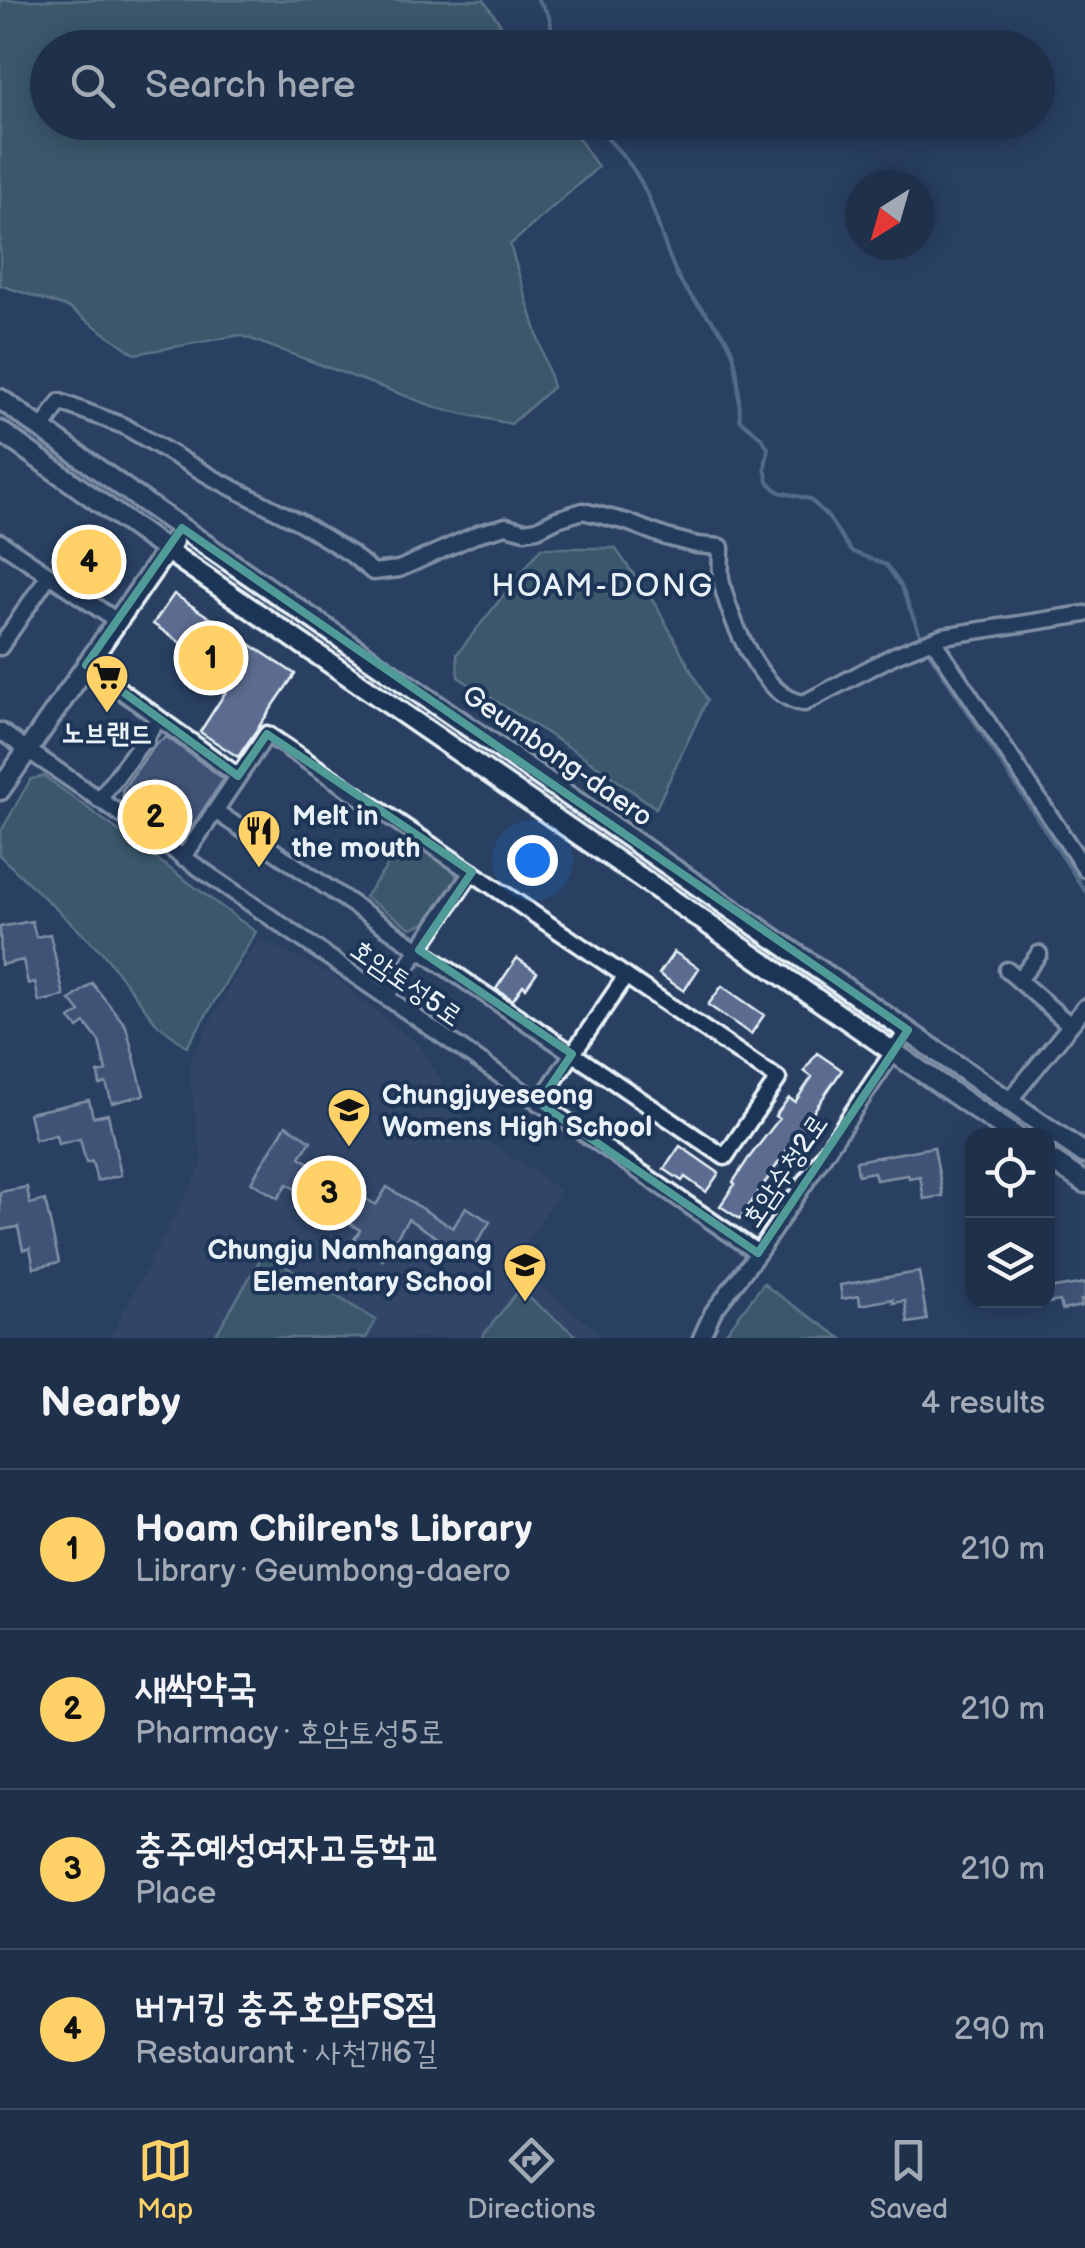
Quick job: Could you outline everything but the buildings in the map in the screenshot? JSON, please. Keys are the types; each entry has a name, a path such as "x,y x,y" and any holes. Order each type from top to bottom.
{"street":[{"name":"Geumbong-daero","path":"0,399 1085,1154"},
{"path":"42,429 60,402 124,426 301,523 374,572 399,569 480,532 506,526 538,530 557,518 584,512 666,537 721,548 722,578 753,662 771,686 793,702 804,703 943,636 1085,614"},
{"name":"Geumbong-daero","path":"0,431 1002,1128"},
{"path":"0,790 182,528"},
{"path":"0,542 116,621"},
{"path":"0,647 49,575"},
{"path":"933,640 1085,869"},
{"path":"86,665 238,776"},
{"path":"99,800 159,720"},
{"name":"호암토성5로","path":"0,730 758,1253"},
{"path":"182,858 214,811 267,734 778,1080 724,1158 214,811"},
{"path":"386,998 472,872"},
{"path":"1039,954 1013,975 1070,1025"},
{"path":"539,1103 626,976"},
{"path":"1009,1100 1085,1007"},
{"name":"호암수청2로","path":"701,1338 714,1312 908,1030"},
{"path":"1055,1163 1085,1184"}],"highlighted area":[{"path":"182,528 908,1030 758,1253 539,1103 572,1054 419,950 472,872 267,734 238,776 86,665"}],"shaded area":[{"name":"Chungjuyeseong Womens High School","path":"259,939 330,974 420,1046 472,1130 561,1190 518,1257 516,1268 606,1338 109,1338 202,1165 188,1064"}],"green space":[{"path":"0,0 484,0 504,30 30,30 30,140 580,140 598,167 510,245 553,387 511,424 441,409 240,335 135,354 69,308 0,285"},
{"path":"541,548 615,548 657,607 707,700 656,808 583,756 458,677 457,654"},
{"path":"44,776 256,932 187,1047 157,1024 102,952 0,856 0,833 31,779"},
{"path":"408,837 452,867 457,879 426,923 411,928 365,897"},
{"path":"264,1253 376,1320 366,1338 214,1338"},
{"path":"764,1283 770,1289 841,1338 722,1338"},
{"path":"519,1290 579,1338 481,1338"}],"waterway":[{"path":"538,0 547,12 550,30"},
{"path":"608,140 636,173 647,194 681,282 728,342 736,368 740,420 768,448 768,482 779,492 810,499 851,551 886,565 901,586 922,639"},
{"path":"926,648 1085,891"}],"place":[{"name":"버거킹 충주호암FS점","path":"89,562"},
{"name":"Hoam Chilren's Library","path":"211,658"},
{"name":"노브랜드","path":"107,714"},
{"name":"새싹약국","path":"155,817"},
{"name":"Melt in the mouth","path":"259,869"},
{"name":"Chungjuyeseong Womens High School","path":"349,1148"},
{"name":"충주예성여자고등학교","path":"329,1193"},
{"name":"Chungju Namhangang Elementary School","path":"525,1303"}],"district":[{"name":"HOAM-DONG","path":"603,585"}]}
